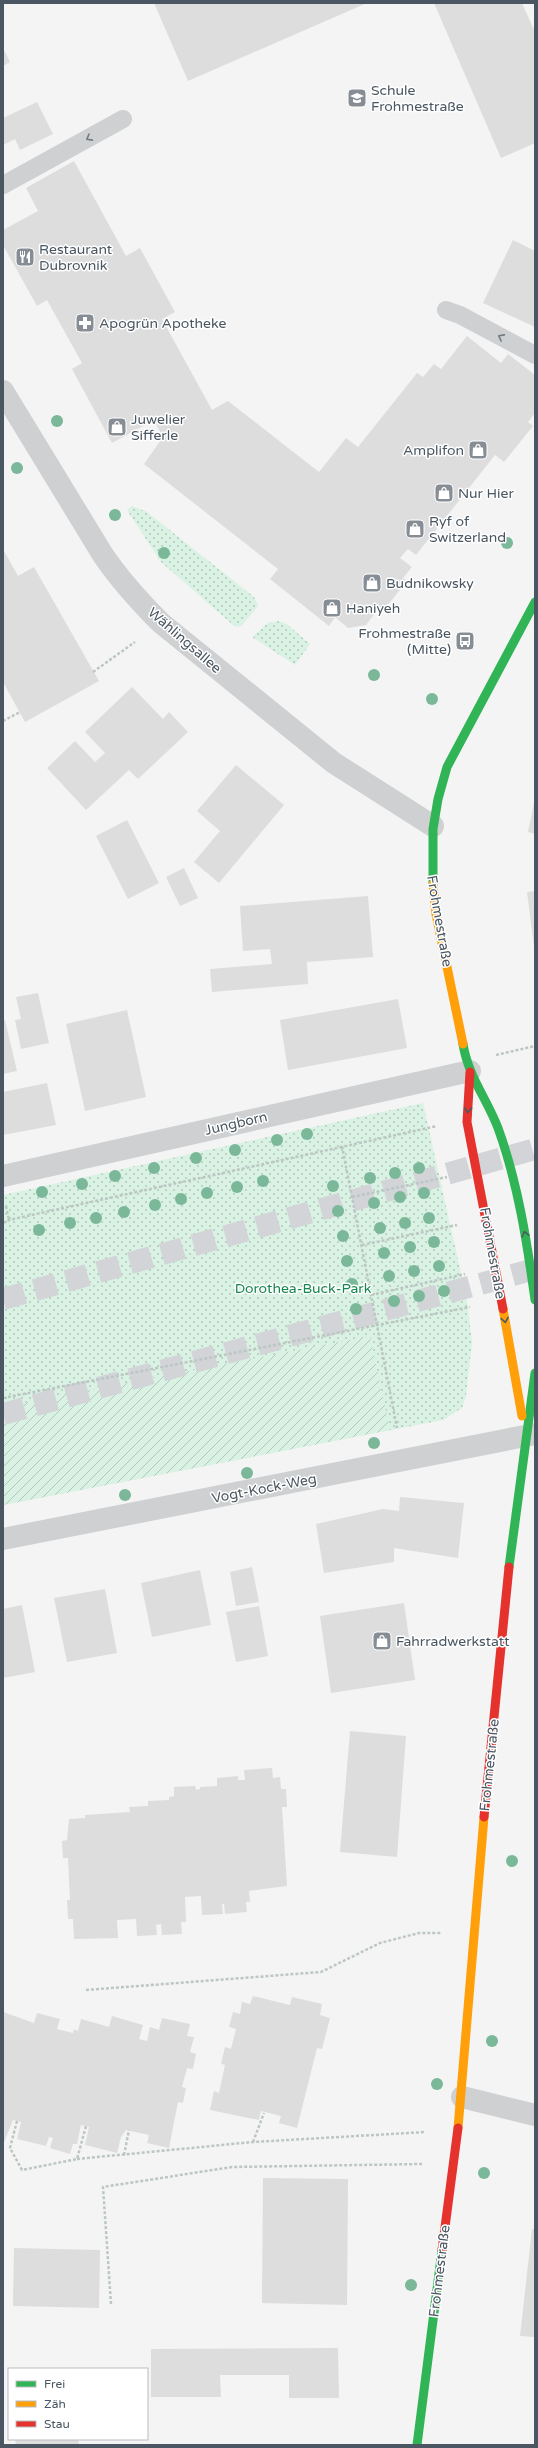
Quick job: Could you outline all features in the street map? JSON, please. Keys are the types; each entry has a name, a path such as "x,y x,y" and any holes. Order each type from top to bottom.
{"street":[{"name":"Wählingsallee","path":"3,391 103,556 119,578 161,623 334,763 433,826"},
{"name":"Frohmestraße","path":"530,1435 467,1122 468,1066 431,887 430,866 433,826 441,786 456,748 535,602"},
{"name":"Frohmestraße","path":"468,1066 498,1128 509,1165 529,1249 535,1300"},
{"name":"Jungborn","path":"3,1176 468,1066"},
{"name":"Frohmestraße","path":"417,2445 452,2163 462,2097 473,1931 507,1582 530,1435 535,1373"},
{"name":"Vogt-Kock-Weg","path":"3,1539 530,1435"},
{"path":"462,2097 535,2115"}],"lane":[{"path":"3,186 123,119"},
{"path":"446,310 460,315 535,355"}],"path":[{"path":"93,672 161,623"},
{"path":"3,721 20,712"},
{"path":"468,1066 535,1046"},
{"path":"3,1223 9,1220 342,1146 429,1128 467,1122"},
{"path":"342,1146 404,1460"},
{"path":"352,1197 440,1178"},
{"path":"361,1245 450,1226"},
{"path":"371,1295 461,1275"},
{"path":"3,1398 475,1306"},
{"path":"86,1990 321,1972 380,1943 419,1934 473,1931"},
{"path":"253,2142 264,2113"},
{"path":"17,2121 10,2148 22,2170 77,2159 253,2142 458,2130"},
{"path":"77,2159 86,2126"},
{"path":"124,2155 129,2130"},
{"path":"111,2304 103,2187 232,2167 452,2163"}],"green space":[{"path":"132,506 147,512 254,597 258,606 242,625 239,627 233,625 161,562 127,510"},
{"path":"279,621 288,625 310,644 295,665 252,637 268,623"},
{"name":"Dorothea-Buck-Park","path":"423,1103 467,1300 472,1342 466,1396 462,1408 443,1420 3,1505 3,1195"},
{"path":"370,1336 390,1430 3,1505 3,1407"}],"building":[{"path":"154,3 367,3 188,81"},
{"path":"434,3 522,3 535,32 535,143 501,158"},
{"path":"3,48 10,62 3,66"},
{"path":"37,102 53,134 20,150 15,139 3,145 3,118"},
{"path":"74,161 126,256 140,248 175,312 162,319 212,410 228,401 319,472 346,438 358,447 417,373 423,377 434,364 441,369 467,336 501,363 508,354 535,375 535,413 528,422 533,426 504,462 495,455 416,555 408,549 400,558 412,567 403,578 407,581 383,611 379,608 366,625 348,628 335,617 329,626 270,579 278,569 144,464 163,437 154,420 112,443 72,369 82,363 47,300 37,306 3,245 3,230 38,211 26,188"},
{"path":"513,240 535,251 535,327 483,303"},
{"path":"3,549 18,576 34,567 99,681 25,722 3,682"},
{"path":"132,687 163,719 169,712 188,732 138,779 129,770 86,810 47,768 75,741 95,762 105,753 85,732"},
{"path":"236,765 284,805 219,883 194,862 220,831 197,811"},
{"path":"535,803 535,834 528,832"},
{"path":"127,820 159,883 128,899 96,836"},
{"path":"184,868 198,898 180,906 166,877"},
{"path":"535,891 535,947 534,947 527,892"},
{"path":"368,896 373,957 307,962 308,984 212,992 210,969 272,964 270,949 243,951 240,906"},
{"path":"38,993 49,1043 21,1049 15,1020 21,1019 16,997"},
{"path":"398,999 407,1048 288,1070 280,1020"},
{"path":"127,1010 146,1097 85,1111 66,1024"},
{"path":"3,1020 5,1020 17,1071 3,1074"},
{"path":"47,1083 56,1125 3,1135 3,1092"},
{"path":"400,1497 464,1503 458,1558 394,1548 394,1562 324,1573 316,1524 383,1509 399,1511"},
{"path":"252,1567 259,1602 236,1606 230,1572"},
{"path":"200,1570 211,1625 152,1637 141,1583"},
{"path":"105,1589 117,1653 67,1662 54,1598"},
{"path":"404,1603 415,1680 331,1693 320,1616"},
{"path":"22,1605 35,1672 3,1678 3,1609"},
{"path":"259,1606 268,1656 236,1662 226,1612"},
{"path":"350,1731 406,1736 397,1857 340,1852"},
{"path":"272,1768 273,1778 280,1777 281,1789 286,1789 287,1807 282,1807 287,1886 249,1891 250,1902 246,1902 247,1912 225,1914 224,1904 222,1904 223,1914 202,1915 201,1896 185,1897 186,1922 181,1922 182,1934 162,1935 161,1924 156,1925 157,1935 137,1936 136,1919 117,1920 118,1938 74,1939 73,1919 68,1919 67,1900 70,1900 68,1858 63,1858 62,1841 67,1840 69,1819 85,1818 85,1815 130,1812 129,1807 148,1806 148,1801 169,1800 169,1797 174,1796 174,1787 195,1786 196,1790 200,1789 200,1787 217,1786 217,1778 238,1776 238,1780 245,1780 244,1770"},
{"path":"253,1996 290,2005 292,1997 322,2004 320,2015 330,2018 322,2049 317,2048 297,2128 279,2123 281,2116 261,2111 259,2120 210,2110 214,2091 219,2093 225,2065 221,2064 225,2047 231,2049 236,2029 229,2027 233,2012 240,2014 242,2002 250,2004"},
{"path":"3,2012 34,2023 37,2013 60,2019 57,2029 73,2033 74,2029 78,2031 81,2019 109,2027 112,2016 143,2025 139,2039 147,2041 150,2027 159,2030 162,2018 190,2024 187,2036 194,2037 190,2052 196,2054 193,2069 187,2068 182,2087 186,2088 183,2103 178,2102 169,2148 147,2143 149,2135 126,2130 121,2137 117,2153 85,2145 89,2127 81,2125 77,2144 73,2144 70,2154 50,2148 53,2138 49,2137 46,2146 17,2139 21,2122 13,2120 3,2145"},
{"path":"263,2178 348,2179 347,2305 262,2303"},
{"path":"532,2229 535,2229 535,2337 520,2336"},
{"path":"14,2248 100,2250 99,2308 13,2306"},
{"path":"338,2348 339,2398 289,2398 289,2375 220,2375 221,2397 151,2397 151,2349"},
{"path":"15,2440 78,2440 79,2445 16,2445"}],"tunnel":[{"path":"3,1299 535,1149"},
{"path":"3,1414 535,1269"}],"traffic: fast":[{"path":"433,884 433,829 438,799 447,767 535,602"},
{"path":"463,1044 465,1056 473,1077 494,1117 511,1170 525,1235 535,1300"},
{"path":"509,1567 535,1373"},
{"path":"417,2445 442,2250"}],"traffic: slow":[{"path":"433,884 436,914 463,1044"},
{"path":"503,1309 522,1416"},
{"path":"458,2128 484,1817"}],"traffic: jam":[{"path":"470,1072 467,1122 503,1309"},
{"path":"484,1817 509,1567"},
{"path":"442,2250 458,2128"}],"place":[{"name":"Schule Frohmestraße","path":"357,98"},
{"name":"Restaurant Dubrovnik","path":"25,257"},
{"name":"Apogrün Apotheke","path":"85,323"},
{"name":"Juwelier Sifferle","path":"117,427"},
{"name":"Amplifon","path":"478,450"},
{"name":"Nur Hier","path":"444,493"},
{"name":"Ryf of Switzerland","path":"415,529"},
{"name":"Budnikowsky","path":"372,583"},
{"name":"Haniyeh","path":"332,608"},
{"name":"Frohmestraße (Mitte)","path":"465,641"},
{"name":"Fahrradwerkstatt","path":"382,1641"}]}
